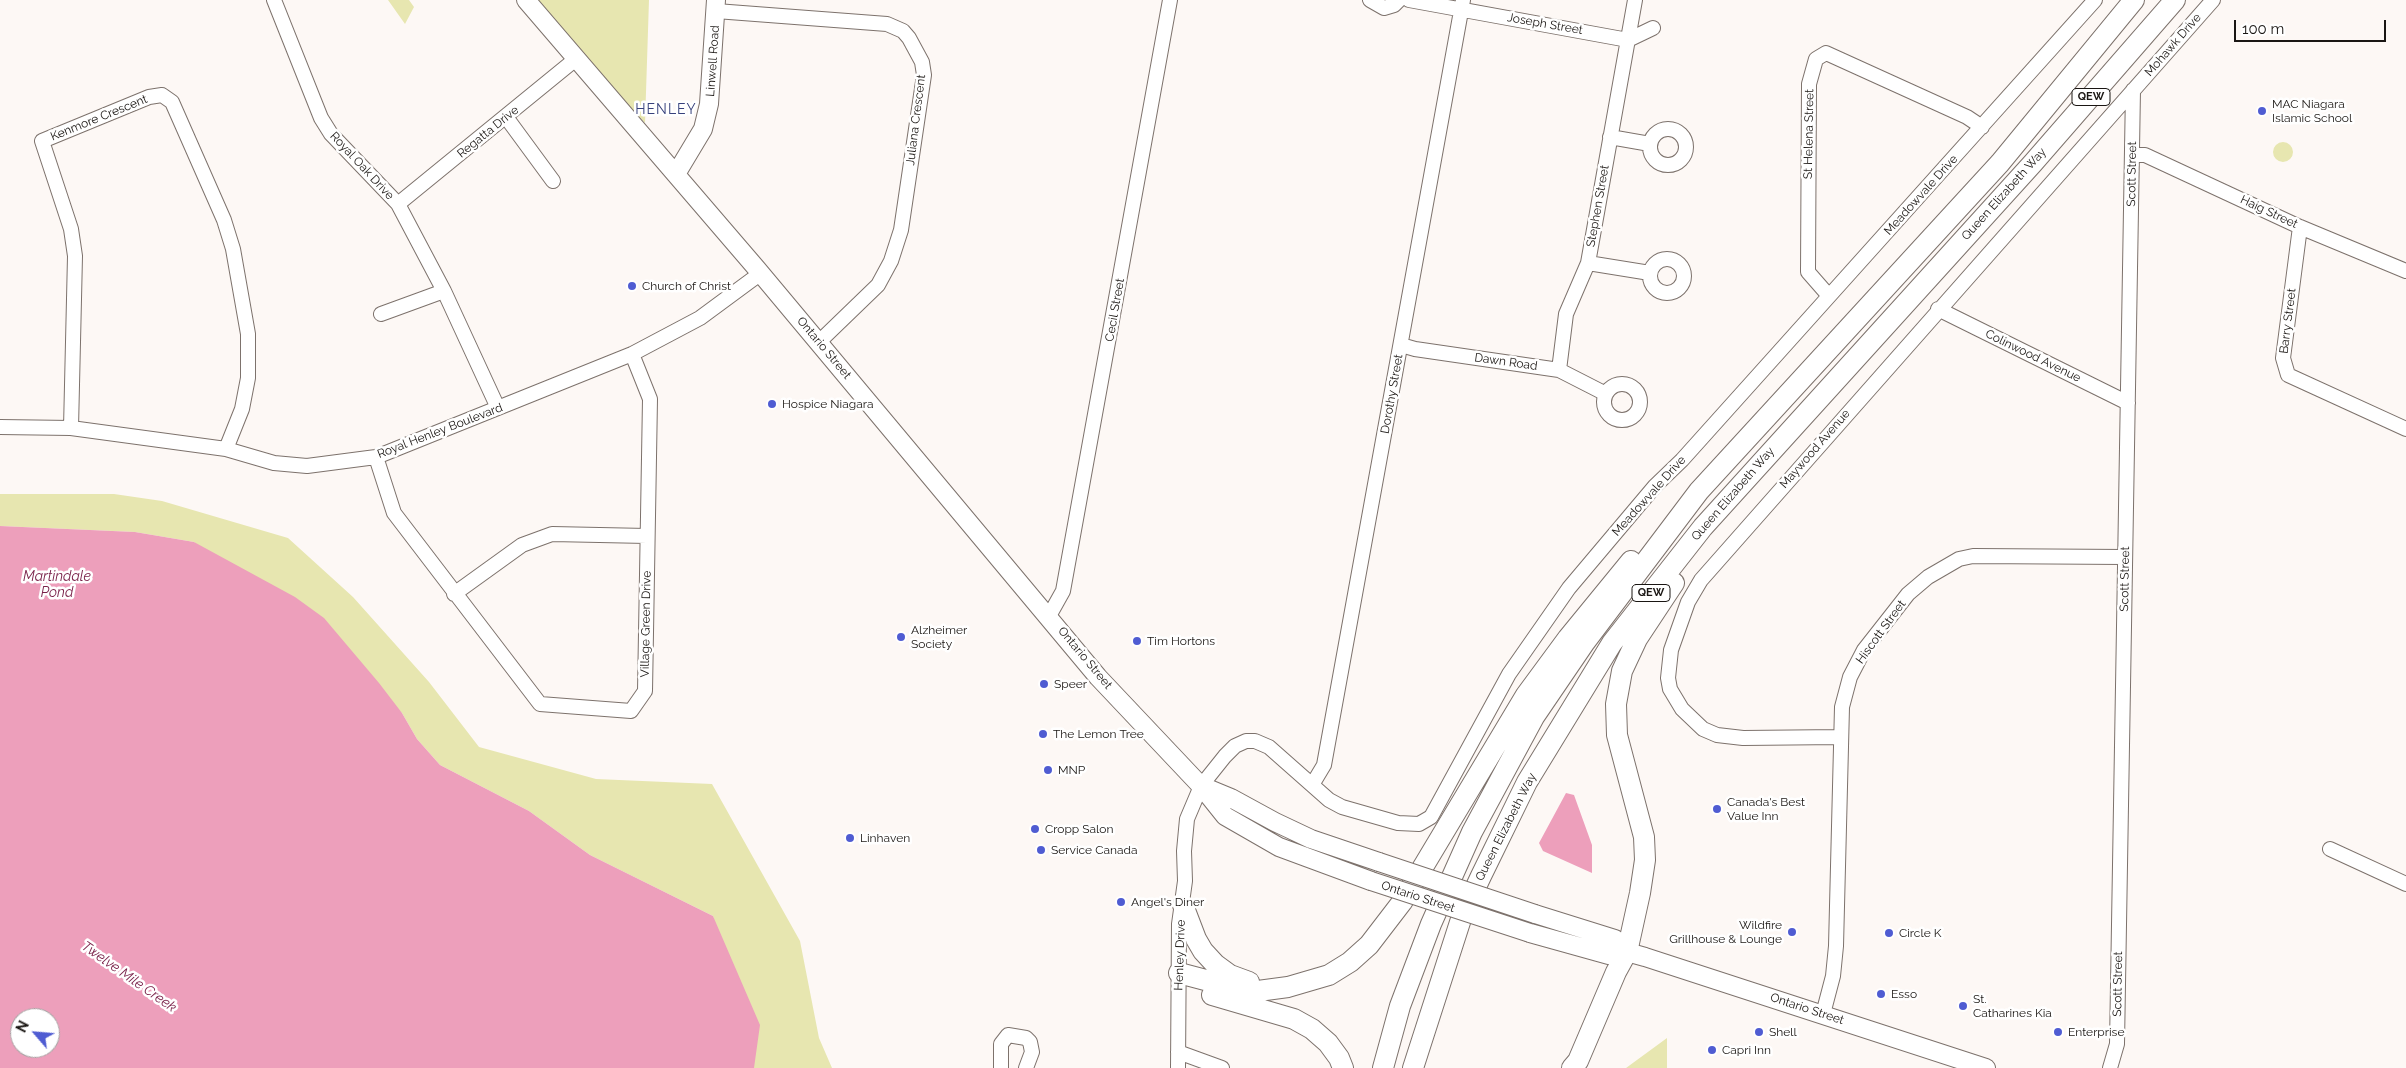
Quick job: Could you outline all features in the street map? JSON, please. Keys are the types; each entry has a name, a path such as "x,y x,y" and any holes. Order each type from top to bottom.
{"highway":[{"name":"Queen Elizabeth Way","path":"1383,1068 1400,1006 1432,924 1472,832 1534,717 1585,642 1699,491 2000,162 2134,0"},
{"name":"Queen Elizabeth Way","path":"1413,1068 1461,919 1481,876 1528,782 1612,643 1703,527 2005,193 2175,0"},
{"path":"1572,1068 1578,1061 1616,972 1627,952 1640,893 1644,860 1644,837 1617,735 1616,704 1622,671 1637,639 1684,567 2005,193"},
{"path":"1179,980 1258,991 1288,987 1329,974 1350,962 1378,936 1402,902 1526,695 1612,582 1667,522 1699,491"},
{"path":"1183,905 1196,939 1215,964 1230,975 1249,982 1265,986 1288,987"},
{"path":"1179,980 1294,1019 1312,1029 1328,1043 1339,1058 1343,1068"}],"main road":[{"name":"Ontario Street","path":"526,0 761,273 1098,677 1201,786 1225,816 1279,848 1371,881 1530,933 1610,955 1627,952 1986,1068"},
{"name":"Linwell Road","path":"676,174 703,129 705,121 713,71 716,5"},
{"name":"Ontario Street","path":"1201,786 1232,798 1275,822 1311,838 1615,939 1627,952"}],"street":[{"name":"Royal Oak Drive","path":"274,0 321,118 331,134 398,204 444,291 498,408"},
{"name":"Cecil Street","path":"1049,616 1063,592 1170,0"},
{"path":"1370,0 1384,8 1394,5 1399,0"},
{"name":"Joseph Street","path":"1409,0 1462,5 1628,40"},
{"name":"Stephen Street","path":"1559,370 1566,314 1588,263 1635,0"},
{"name":"Meadowvale Drive","path":"1201,786 1235,746 1246,741 1255,741 1269,747 1329,800 1369,816 1398,823 1419,824 1431,817 1510,674 1569,588 1655,486 1682,460 2095,0"},
{"name":"Mohawk Drive","path":"2133,90 2212,0"},
{"name":"Juliana Crescent","path":"716,5 887,24 902,31 909,38 922,62 924,75 901,230 891,261 878,286 819,342"},
{"name":"Dorothy Street","path":"1312,785 1324,765 1462,5"},
{"path":"1628,40 1653,28"},
{"name":"St Helena Street","path":"1830,296 1808,272 1809,84 1816,59 1826,53 1967,117 1982,127"},
{"name":"Regatta Drive","path":"398,204 577,58"},
{"name":"Scott Street","path":"2110,1068 2117,1044 2133,90"},
{"name":"Maywood Avenue","path":"1840,737 1743,738 1717,735 1703,729 1682,709 1670,689 1668,678 1671,650 1688,602 1701,580 2133,90"},
{"name":"Kenmore Crescent","path":"71,428 76,256 71,229 42,141 149,97 162,95 172,102 224,220 233,249 248,334 248,378 242,409 226,449"},
{"path":"506,117 553,181"},
{"path":"1610,138 1650,144"},
{"name":"Haig Street","path":"2132,154 2145,155 2300,227 2406,271"},
{"name":"Barry Street","path":"2300,227 2283,358 2288,374 2406,429"},
{"path":"1588,263 1650,273"},
{"name":"Royal Henley Boulevard","path":"0,427 71,428 226,449 274,462 306,466 376,456 632,354 700,318 761,273"},
{"path":"382,314 444,291"},
{"name":"Colinwood Avenue","path":"1938,309 2128,403"},
{"name":"Dawn Road","path":"1401,344 1415,349 1559,370 1606,394"},
{"name":"Village Green Drive","path":"376,456 394,513 454,594 540,704 631,711 646,691 650,400 632,354"},
{"path":"454,594 522,545 552,534 647,536"},
{"name":"Hiscott Street","path":"1823,1014 1833,976 1836,946 1842,707 1850,677 1864,650 1908,594 1928,577 1960,559 1973,556 2125,556"},
{"name":"Henley Drive","path":"1178,1068 1179,924 1185,882 1184,851 1187,819 1201,786"},
{"path":"2330,849 2406,884"},
{"path":"1001,1068 1001,1044 1008,1036 1026,1038 1030,1042 1032,1052 1026,1068"},
{"path":"1178,1052 1222,1068"}],"green space":[{"path":"388,0 409,0 414,7 405,24"},
{"path":"530,0 649,0 645,123"},
{"path":"2283,142 2290,145 2293,152 2290,159 2283,162 2276,159 2273,152 2276,145"},
{"path":"0,494 114,494 162,501 288,538 353,597 429,682 479,747 596,779 712,784 800,941 819,1038 832,1068 754,1068 713,916 590,855 529,811 440,765 417,739 402,713 194,542 135,532 0,526"},
{"path":"1667,1038 1667,1068 1626,1068"}],"water":[{"path":"0,526 135,532 194,542 295,597 324,618 379,683 402,713 417,739 440,765 529,811 590,855 713,916 760,1025 754,1068 0,1068"},
{"path":"1566,793 1574,795 1592,845 1592,873 1543,851 1539,843"}],"place":[{"name":"MAC Niagara Islamic School","path":"2262,111"},
{"name":"Church of Christ","path":"632,286"},
{"name":"Hospice Niagara","path":"772,404"},
{"name":"Alzheimer Society","path":"901,637"},
{"name":"Tim Hortons","path":"1137,641"},
{"name":"Speer","path":"1044,684"},
{"name":"The Lemon Tree","path":"1043,734"},
{"name":"MNP","path":"1048,770"},
{"name":"Canada's Best Value Inn","path":"1717,809"},
{"name":"Cropp Salon","path":"1035,829"},
{"name":"Linhaven","path":"850,838"},
{"name":"Service Canada","path":"1041,850"},
{"name":"Angel's Diner","path":"1121,902"},
{"name":"Wildfire Grillhouse & Lounge","path":"1792,932"},
{"name":"Circle K","path":"1889,933"},
{"name":"Esso","path":"1881,994"},
{"name":"St. Catharines Kia","path":"1963,1006"},
{"name":"Shell","path":"1759,1032"},
{"name":"Enterprise","path":"2058,1032"},
{"name":"Capri Inn","path":"1712,1050"}],"district":[{"name":"HENLEY","path":"666,110"}],"water label":[{"name":"Martindale Pond","path":"57,586"},
{"name":"Twelve Mile Creek","path":"129,977"}]}
